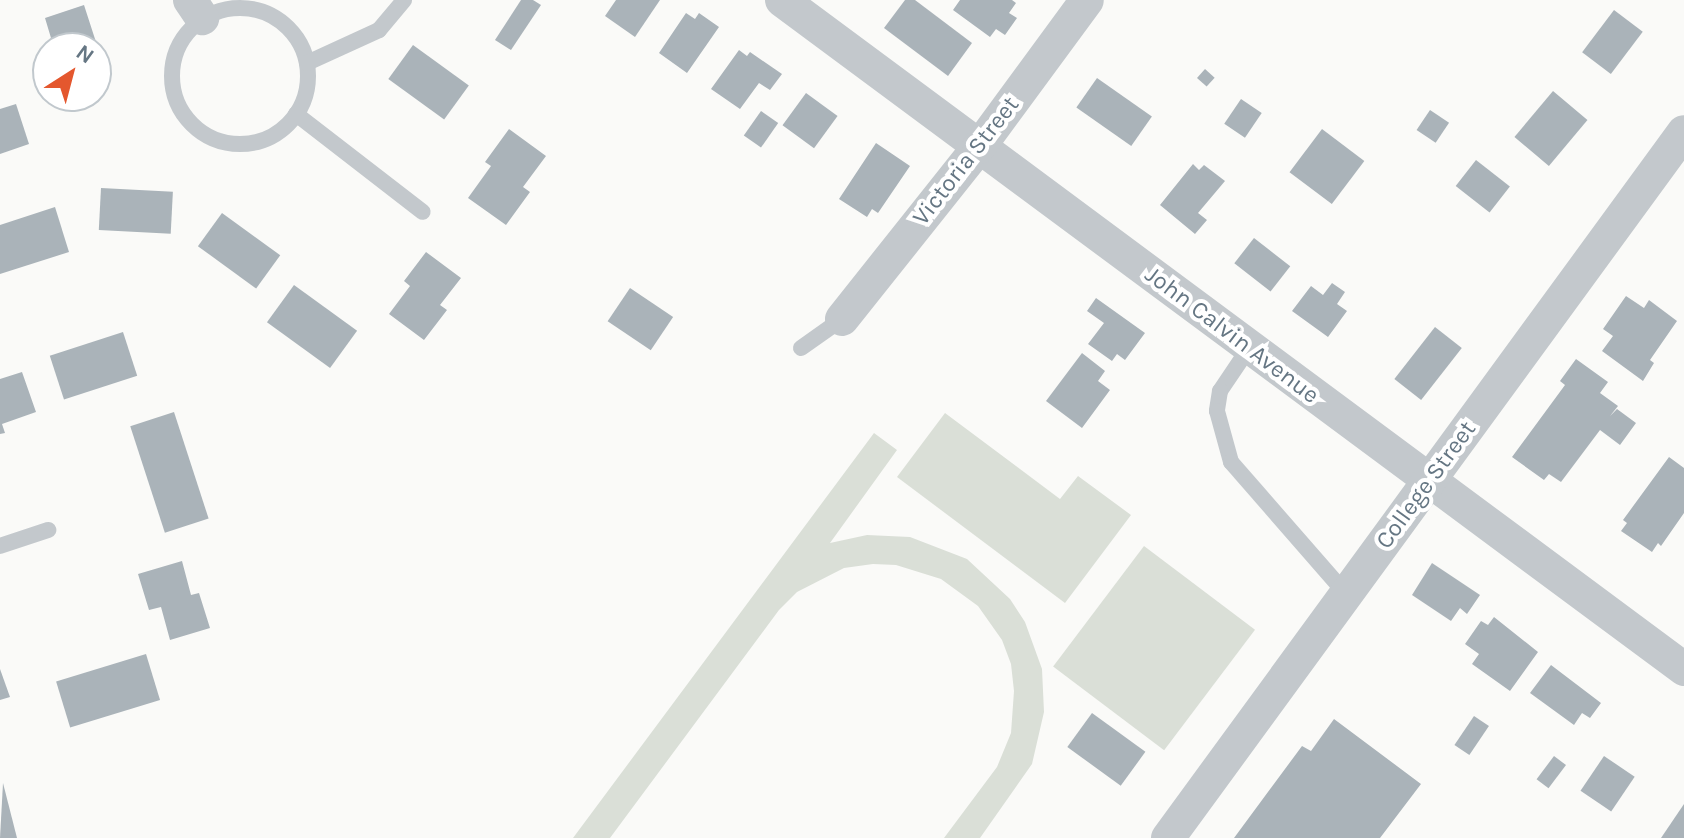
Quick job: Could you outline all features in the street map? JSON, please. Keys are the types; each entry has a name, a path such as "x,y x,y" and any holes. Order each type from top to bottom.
{"street":[{"name":"John Calvin Avenue","path":"782,0 1684,669"},
{"name":"Victoria Street","path":"842,319 979,147 1087,0"},
{"name":"College Street","path":"1168,838 1684,132"}],"lane":[{"path":"307,63 379,30 404,0"},
{"path":"234,8 266,13 285,25 299,42 307,63 308,81 296,114 281,130 261,140 240,144 218,140 199,130 184,115 174,95 171,73 196,9 234,8"},
{"path":"296,114 423,212"},
{"path":"801,348 842,319"},
{"path":"1249,348 1220,391 1217,411 1231,462 1346,594"},
{"path":"0,546 48,530"}],"shaded area":[{"path":"945,413 1060,499 1078,476 1131,515 1065,603 897,477"},
{"path":"874,433 897,450 830,543 867,535 910,537 967,559 1010,599 1025,622 1042,669 1044,712 1032,764 980,838 944,838 997,767 1011,733 1014,691 1011,664 1002,640 978,606 941,579 896,565 873,564 844,568 797,592 779,610 610,838 573,838"},
{"path":"1144,546 1255,630 1164,750 1053,667"}],"building":[{"path":"521,0 533,0 541,5 511,50 495,40"},
{"path":"616,0 660,0 635,37 605,16"},
{"path":"905,0 915,0 972,43 948,76 884,28"},
{"path":"960,0 1012,0 1016,3 1009,13 1017,18 1005,35 996,29 990,37 953,10"},
{"path":"84,5 93,32 49,32 45,18"},
{"path":"1614,10 1643,32 1611,74 1582,52"},
{"path":"686,13 695,19 699,13 719,27 687,73 659,53"},
{"path":"413,45 469,86 444,120 388,79"},
{"path":"739,50 747,56 750,52 782,74 770,90 759,83 740,109 711,89"},
{"path":"1205,69 1215,78 1207,87 1197,78"},
{"path":"1097,78 1152,116 1131,146 1076,107"},
{"path":"1553,91 1587,120 1549,166 1514,137"},
{"path":"806,93 838,116 814,148 782,125"},
{"path":"1241,99 1262,113 1245,138 1224,124"},
{"path":"16,104 29,144 0,154 0,109"},
{"path":"1430,110 1449,123 1436,143 1417,130"},
{"path":"761,111 778,123 761,148 744,136"},
{"path":"509,129 546,156 523,187 530,192 506,225 468,198 491,166 485,162"},
{"path":"1322,129 1364,161 1332,204 1290,172"},
{"path":"876,143 910,166 878,213 872,209 867,217 839,199"},
{"path":"1476,160 1510,186 1490,212 1456,186"},
{"path":"1193,164 1199,170 1204,165 1225,181 1198,213 1207,220 1195,234 1160,205"},
{"path":"101,188 173,192 171,234 99,230"},
{"path":"55,207 69,252 0,274 0,225"},
{"path":"222,213 280,255 256,288 198,246"},
{"path":"1254,238 1290,266 1271,292 1234,263"},
{"path":"426,252 461,278 440,305 447,310 424,340 389,314 410,286 404,281"},
{"path":"1332,283 1345,292 1337,304 1347,311 1328,337 1292,311 1311,286 1323,295"},
{"path":"294,285 357,331 330,368 267,322"},
{"path":"630,288 673,317 651,350 608,321"},
{"path":"1626,296 1644,308 1649,300 1677,321 1650,360 1654,363 1643,381 1602,351 1613,336 1603,329"},
{"path":"1096,298 1145,333 1125,360 1117,354 1112,361 1088,344 1104,323 1087,311"},
{"path":"1435,327 1462,348 1421,400 1394,379"},
{"path":"123,332 137,376 64,400 50,356"},
{"path":"1082,353 1105,371 1098,381 1110,390 1082,428 1046,401"},
{"path":"1576,359 1608,382 1600,393 1618,406 1610,416 1617,409 1636,423 1620,445 1600,430 1561,482 1549,474 1544,480 1512,457 1565,385 1560,381"},
{"path":"22,372 36,412 2,424 5,433 0,434 0,379"},
{"path":"174,412 209,519 165,533 130,426"},
{"path":"1669,457 1684,468 1684,513 1661,546 1658,543 1652,552 1621,531 1627,523 1623,520"},
{"path":"182,561 191,595 199,593 210,628 170,640 161,607 149,610 138,574"},
{"path":"1432,563 1480,595 1467,614 1460,608 1451,621 1412,595"},
{"path":"1494,617 1538,652 1510,691 1472,664 1479,654 1465,644 1481,621 1488,625"},
{"path":"146,654 160,700 70,727 56,681"},
{"path":"1551,665 1601,703 1590,718 1582,713 1574,725 1530,693"},
{"path":"0,669 10,697 0,700"},
{"path":"1092,713 1145,752 1121,786 1067,747"},
{"path":"1474,716 1489,726 1469,755 1454,745"},
{"path":"1334,719 1421,784 1380,838 1234,838 1302,746 1311,751"},
{"path":"1554,756 1566,765 1549,788 1537,779"},
{"path":"1604,756 1635,777 1611,812 1581,791"},
{"path":"3,783 17,838 0,838"},
{"path":"1684,804 1684,838 1661,838"}]}
